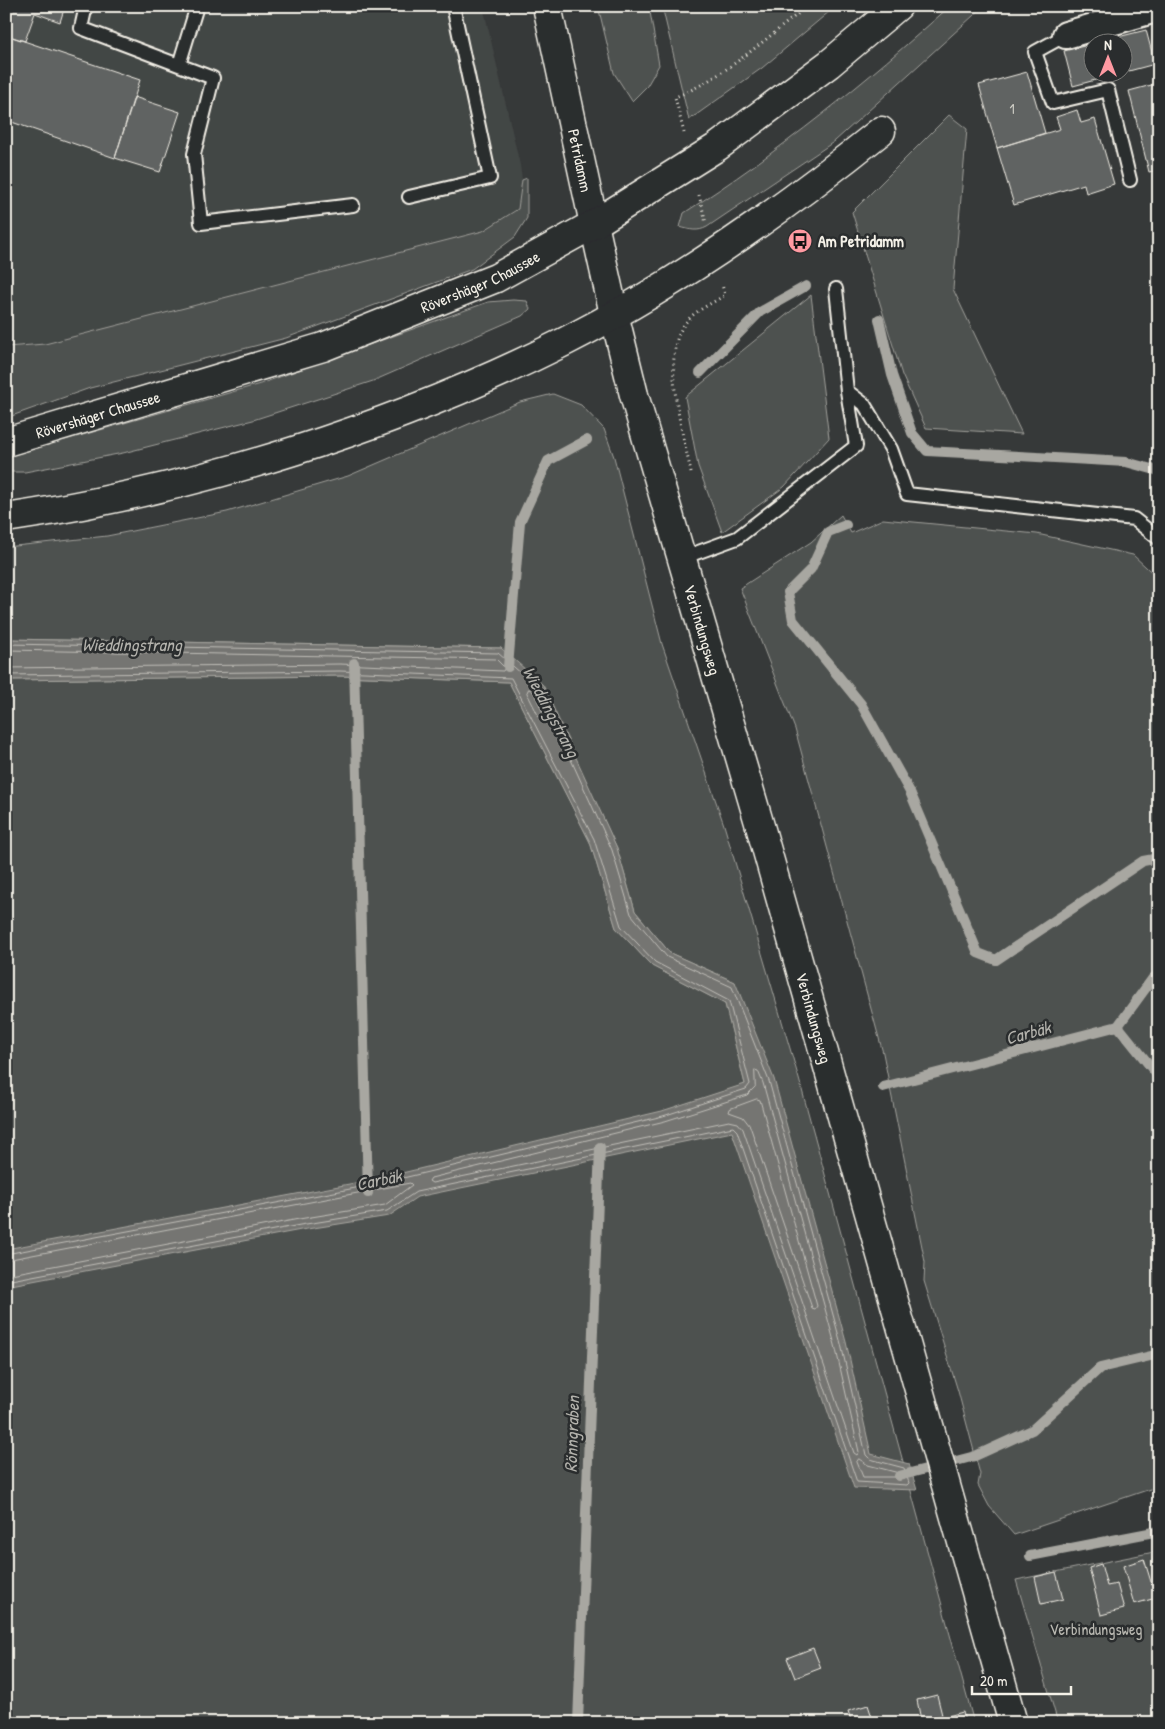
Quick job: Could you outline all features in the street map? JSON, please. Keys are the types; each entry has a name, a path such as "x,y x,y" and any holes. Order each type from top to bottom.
{"main road":[{"name":"Petridamm","path":"547,6 614,314"},
{"name":"Rövershäger Chaussee","path":"6,442 332,343 496,278 594,224 717,147 829,64 898,6"},
{"path":"6,518 195,479 286,453 391,417 566,341 715,254 823,177 881,131"},
{"name":"Verbindungsweg","path":"614,314 634,396 760,826 1013,1723"}],"street":[{"path":"1066,35 1159,8"}],"lane":[{"path":"86,6 81,28 213,78 194,154 201,223 353,205"},
{"path":"179,65 197,6"},
{"path":"409,197 490,178 453,6"},
{"path":"1066,35 1035,52 1053,103 1108,90 1130,180"},
{"path":"682,558 737,538 856,446 847,390 836,289"},
{"path":"847,390 864,404 891,449 907,494 1134,519 1159,539"}],"path":[{"path":"675,97 693,90 714,78 808,6"}],"shaded area":[{"path":"6,6 483,6 520,165 522,180 518,209 483,231 45,344 6,347"}],"green space":[{"path":"598,6 649,6 659,65 647,86 632,101 614,73"},
{"path":"662,6 836,6 762,68 689,120"},
{"path":"950,6 984,6 835,141 707,227 694,230 680,227 684,213 788,141 854,89"},
{"path":"949,115 967,129 953,289 1022,434 926,428 902,375 852,212"},
{"path":"527,178 527,218 515,237 472,269 286,338 90,388 6,418 6,347 45,344 483,231 518,209 522,180"},
{"path":"811,295 829,438 784,487 722,532 698,466 685,397"},
{"path":"527,301 530,309 522,316 373,381 253,420 123,453 25,472 6,472 6,457 260,384 488,302"},
{"path":"553,394 581,405 604,429 614,457 662,644 724,825 799,1079 974,1723 6,1723 6,680 340,676 509,682 590,842 616,928 652,966 725,1004 745,1084 735,982 670,953 635,911 617,848 592,795 501,648 6,639 6,547 107,536 227,512 348,476 520,402"},
{"path":"841,515 851,533 883,519 1037,534 1133,555 1159,579 1159,1486 1014,1535 989,1506 978,1485 980,1474 958,1391 924,1281 925,1262 883,1053 795,729 740,588 811,542"},
{"name":"Verbindungsweg","path":"1159,1551 1159,1723 1058,1723 1016,1580"}],"water":[{"name":"Wieddingstrang","path":"6,639 501,648 543,685 617,848 635,911 670,953 735,982 774,1079 846,1342 871,1454 909,1464 917,1490 854,1488 732,1132 417,1197 389,1216 301,1230 6,1286 6,1249 381,1178 662,1111 745,1084 725,1004 652,966 616,928 590,842 509,682 340,676 6,680"}],"building":[{"path":"8,6 65,6 60,22 35,13 25,41 6,35"},
{"path":"1146,30 1155,64 1132,70 1132,34"},
{"path":"6,35 140,80 115,158 6,120"},
{"path":"1082,46 1082,82 1088,82 1073,86 1064,51"},
{"path":"1027,72 1045,133 997,148 979,85"},
{"path":"1159,83 1159,170 1149,172 1129,91"},
{"path":"134,97 180,112 160,172 115,158"},
{"path":"1077,110 1081,123 1095,119 1114,184 1086,193 1084,184 1014,205 997,148 1060,129 1056,117"},
{"path":"1159,1558 1159,1583 1153,1559"},
{"path":"1144,1559 1156,1598 1134,1604 1123,1566"},
{"path":"1101,1564 1107,1586 1117,1584 1124,1609 1101,1615 1089,1568"},
{"path":"1056,1572 1063,1599 1041,1604 1035,1577"},
{"path":"813,1648 821,1668 795,1678 787,1658"},
{"path":"937,1695 942,1715 921,1720 917,1700"},
{"path":"868,1705 874,1723 852,1723 848,1711"},
{"path":"963,1712 965,1723 941,1723 940,1718"}],"waterway":[{"path":"700,373 760,312 806,286"},
{"path":"879,319 892,375 912,433 927,451 1126,462 1159,471"},
{"path":"508,667 520,522 548,461 587,440"},
{"path":"846,525 828,532 811,569 788,592 793,620 861,704 910,792 978,953 996,960 1143,861 1159,858"},
{"path":"354,663 368,1193"},
{"name":"Carbäk","path":"883,1087 1118,1026 1153,978 1159,975"},
{"path":"1118,1026 1159,1077"},
{"name":"Rönngraben","path":"578,1723 600,1147"},
{"path":"899,1476 975,1456 1032,1430 1100,1368 1159,1354"},
{"path":"1030,1556 1159,1531"}],"place":[{"name":"Am Petridamm","path":"800,241"}]}
